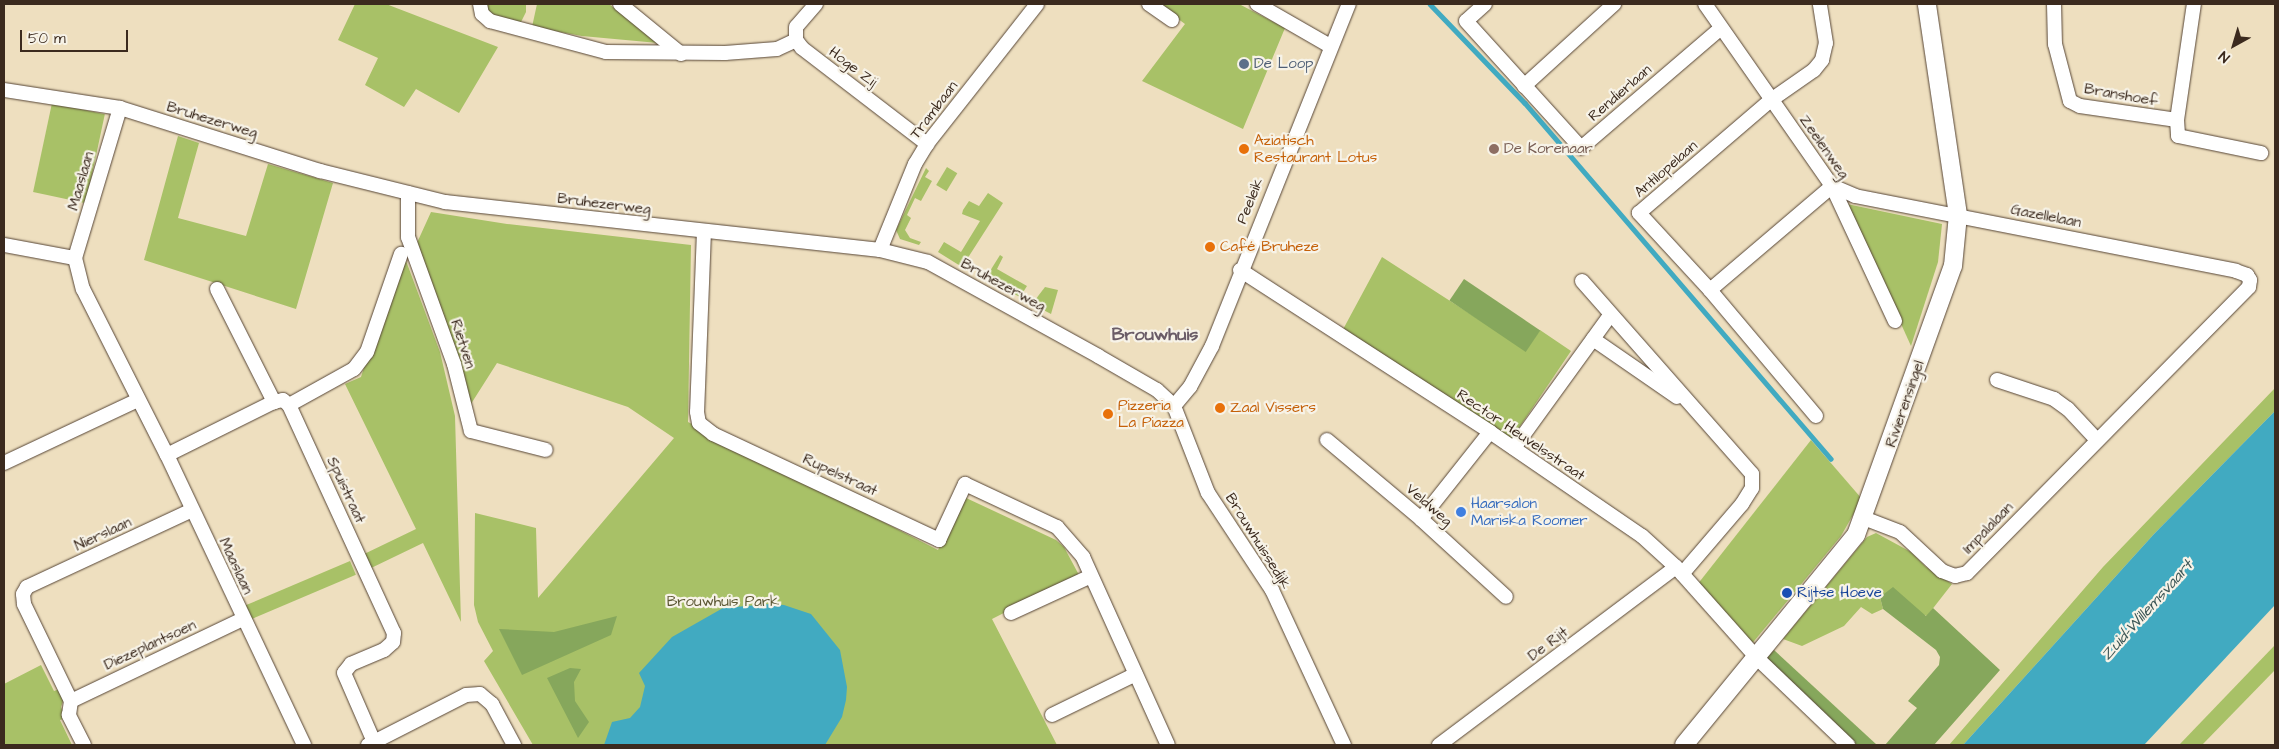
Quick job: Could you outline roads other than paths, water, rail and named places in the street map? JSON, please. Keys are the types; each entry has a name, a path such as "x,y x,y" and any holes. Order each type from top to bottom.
{"street":[{"path":"480,4 482,14 490,21 556,41 606,52 681,54 777,49 796,40 796,28 816,4"},
{"path":"620,4 681,54"},
{"name":"Trambaan","path":"880,250 915,164 927,144 1037,4"},
{"path":"1149,4 1172,20"},
{"path":"1257,4 1330,46"},
{"name":"Peeleik","path":"1174,406 1190,387 1212,346 1240,270 1330,46 1349,4"},
{"name":"Rendierlaan","path":"1485,4 1466,21 1581,148 1722,28"},
{"path":"1524,86 1614,4"},
{"name":"Zeelenweg","path":"1705,4 1832,186 1895,321"},
{"path":"1771,100 1814,70 1822,60 1826,43 1820,4"},
{"name":"Rivierensingel","path":"1684,745 1856,535 1864,518 1953,266 1958,215 1928,4"},
{"name":"Branshoef","path":"2054,4 2055,44 2070,101 2080,106 2177,120 2194,4"},
{"name":"Hoge Zij","path":"796,40 802,48 927,144"},
{"name":"Bruhezerweg","path":"4,90 120,108 320,171 446,202 880,250 928,262 1157,390 1174,406"},
{"name":"Antilopelaan","path":"1771,100 1639,213 1710,290 1816,416"},
{"name":"Maaslaan","path":"120,108 76,258 83,289 167,455 304,745"},
{"path":"2177,120 2178,136 2261,152"},
{"path":"1710,290 1832,186"},
{"name":"Gazellelaan","path":"1832,186 1856,196 2236,271 2247,275 2250,280"},
{"name":"Rietven","path":"408,193 408,237 454,364 471,431 546,450"},
{"name":"Rupelstraat","path":"704,232 697,412 699,423 713,434 939,540 965,484 1057,527 1083,557 1168,745"},
{"path":"4,245 76,258"},
{"path":"167,455 274,402 283,400 289,405 354,369 367,352 401,254"},
{"name":"Rector Heuvelsstraat","path":"1240,270 1490,432 1642,536 1679,571 1757,658 1840,743"},
{"name":"Impalalaan","path":"1864,518 1900,532 1942,571 1955,576 1967,573 2250,287 2250,280"},
{"path":"1582,281 1696,410"},
{"path":"217,289 274,402"},
{"path":"1514,448 1611,314"},
{"path":"1593,339 1696,410"},
{"path":"1997,380 2054,399 2068,409 2097,440"},
{"path":"4,463 138,400"},
{"name":"Spuistraat","path":"289,405 394,633 393,642 384,650 352,664 344,673 371,744"},
{"name":"Brouwhuissedijk","path":"1174,406 1208,493 1272,590 1344,745"},
{"name":"De Rijt","path":"1439,745 1679,571 1742,504 1752,488 1752,474 1696,410"},
{"path":"1422,519 1490,432"},
{"name":"Veldweg","path":"1327,440 1422,519 1506,597"},
{"name":"Nierslaan","path":"71,700 24,604 23,594 27,587 192,510"},
{"path":"1011,613 1091,576"},
{"name":"Diezeplantsoen","path":"71,700 243,619"},
{"path":"1052,715 1136,674"},
{"path":"371,744 466,695 480,694 492,704 514,745"},
{"path":"71,700 69,715 84,745"}],"water":[{"name":"Zuid-Willemsvaart","path":"2275,411 2275,605 2144,745 1963,745 2154,534"},
{"path":"770,604 784,605 811,614 840,650 847,687 846,700 842,717 825,745 604,745 612,722 630,718 640,707 645,686 639,673 672,637 723,608"}],"waterway":[{"path":"1430,4 1525,103 1831,459"}],"place":[{"name":"De Loop","path":"1244,64"},
{"name":"Aziatisch Restaurant Lotus","path":"1244,149"},
{"name":"De Korenaar","path":"1494,149"},
{"name":"Café Bruheze","path":"1210,247"},
{"name":"Zaal Vissers","path":"1220,408"},
{"name":"Pizzeria La Piazza","path":"1108,414"},
{"name":"Haarsalon Mariska Roomer","path":"1461,512"},
{"name":"Rijtse Hoeve","path":"1787,593"}],"district":[{"name":"Brouwhuis","path":"1155,335"}],"park label":[{"name":"Brouwhuis Park","path":"723,602"}]}
